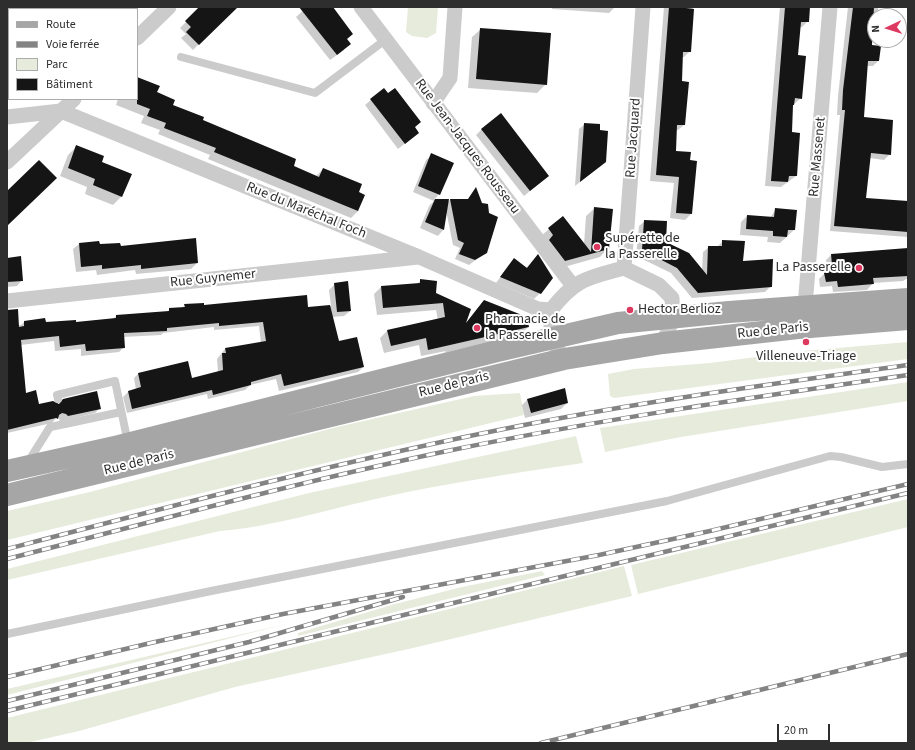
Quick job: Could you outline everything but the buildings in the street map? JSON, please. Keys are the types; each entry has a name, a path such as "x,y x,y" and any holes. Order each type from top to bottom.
{"main road":[{"name":"Rue de Paris","path":"16,469 128,444 551,339 618,324 805,306 908,299"},
{"name":"Rue de Paris","path":"7,495 564,359 663,343 798,328 908,319"}],"street":[{"path":"138,37 168,7"},
{"name":"Rue Jean-Jacques Rousseau","path":"361,7 573,286"},
{"path":"433,103 450,78 455,7"},
{"name":"Rue Jacquard","path":"624,268 644,7"},
{"name":"Rue Massenet","path":"805,306 830,7"},
{"path":"7,162 73,100"},
{"path":"7,117 61,111"},
{"name":"Rue du Maréchal Foch","path":"61,111 419,257 538,309 551,310"},
{"name":"Rue Guynemer","path":"7,301 419,257"},
{"path":"564,359 551,339 551,310 573,286 587,278 624,268 659,285 673,301 673,318 663,343"}],"lane":[{"path":"181,57 315,93 385,40"},
{"path":"58,399 57,395 88,390 115,381 128,444"},
{"path":"16,469 50,428 64,421 76,418 94,414 121,412"},
{"path":"7,634 211,591 666,501 830,456 841,457 882,467 908,464"}],"green space":[{"path":"408,7 438,7 436,33 427,38 412,36 406,32"},
{"path":"908,342 908,359 614,398 610,396 608,374 634,369 710,363 802,351"},
{"path":"908,382 908,401 681,437 605,452 600,428"},
{"path":"520,393 524,415 7,540 7,511 90,492 337,427 474,396"},
{"path":"576,436 583,463 405,493 281,522 220,531 7,580 7,569 309,493"},
{"path":"908,499 908,527 638,594 631,565"},
{"path":"624,566 632,596 413,648 235,687 79,731 26,743 7,743 7,718"},
{"path":"542,571 545,575 298,636 298,633 395,604 462,587"},
{"path":"290,623 15,693 7,695 7,689"}],"railway":[{"path":"7,549 329,467 459,438 572,416 668,400 908,365"},
{"path":"7,559 284,488 452,450 622,418 908,375"},
{"path":"7,677 283,614 599,555 710,531 908,484"},
{"path":"7,711 908,493"},
{"path":"7,701 249,642 403,597"},
{"path":"541,743 908,654"}],"place":[{"name":"Supérette de la Passerelle","path":"597,247"},
{"name":"La Passerelle","path":"859,268"},
{"name":"Hector Berlioz","path":"630,310"},
{"name":"Pharmacie de la Passerelle","path":"477,328"},
{"name":"Villeneuve-Triage","path":"806,342"}]}
